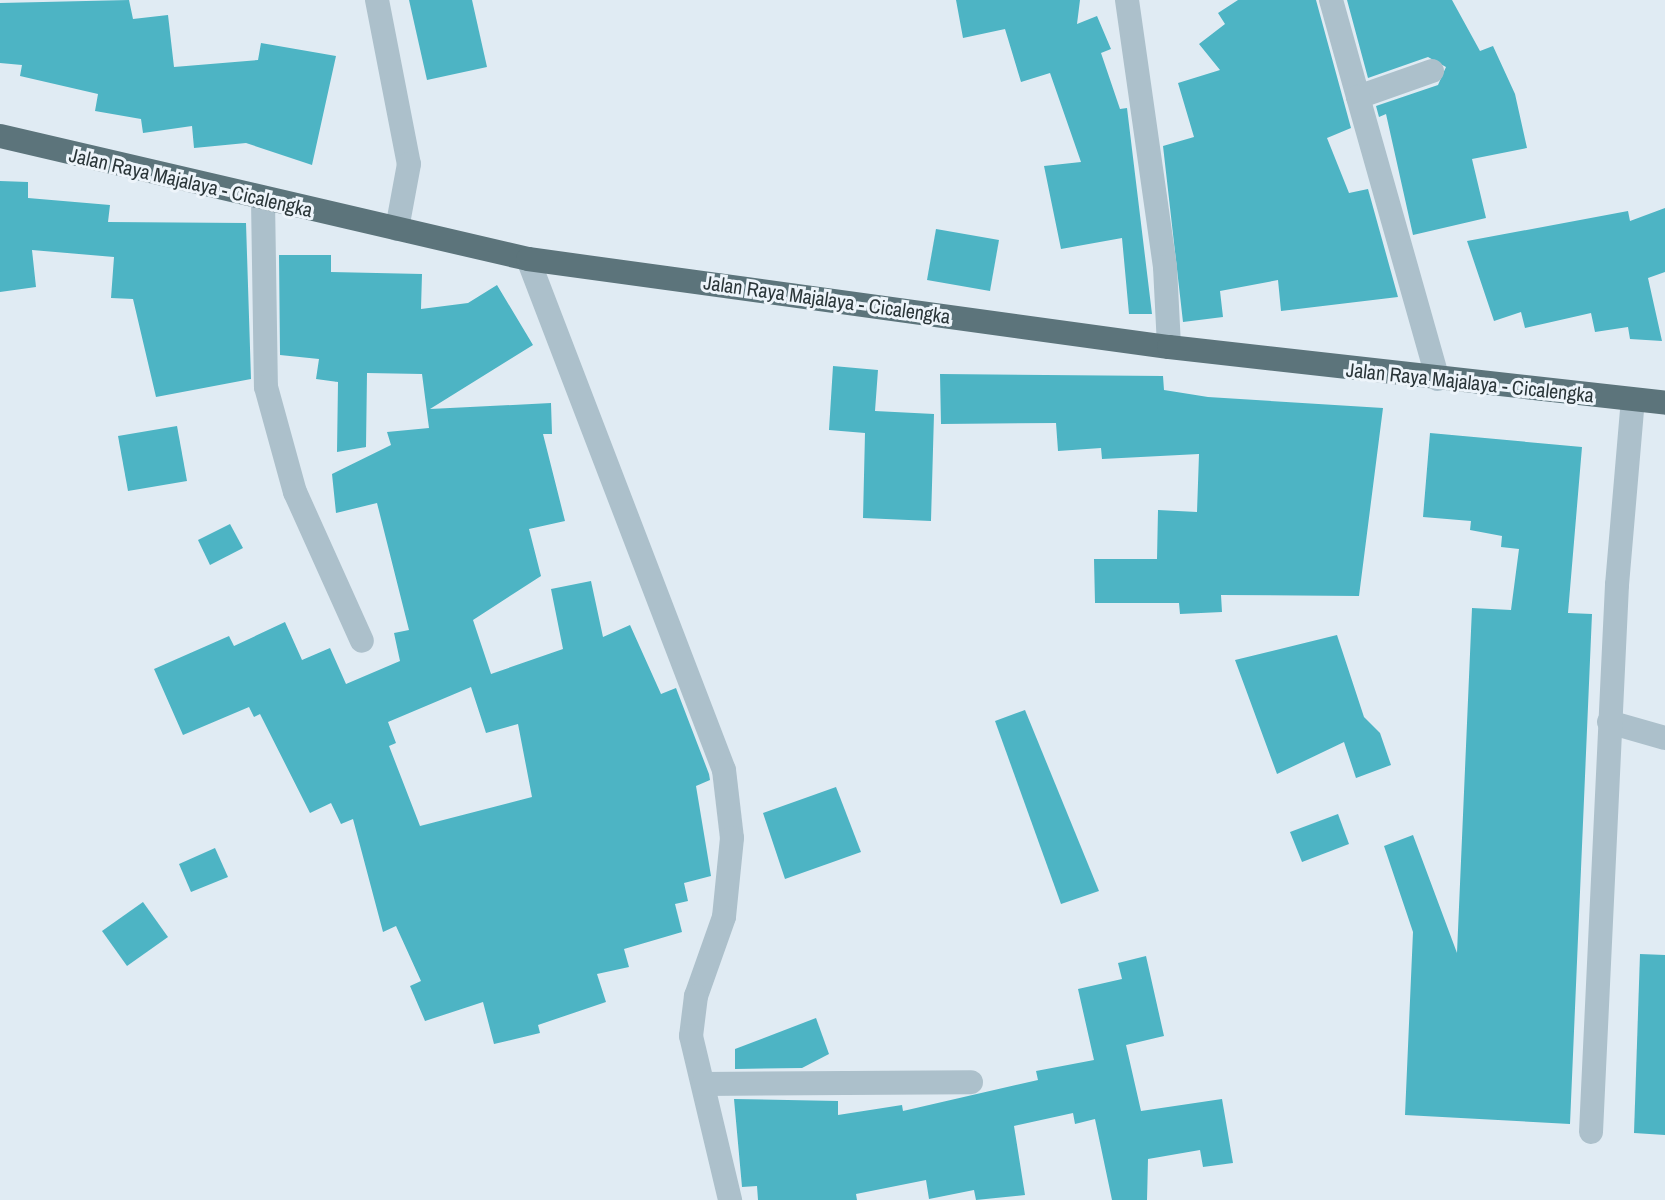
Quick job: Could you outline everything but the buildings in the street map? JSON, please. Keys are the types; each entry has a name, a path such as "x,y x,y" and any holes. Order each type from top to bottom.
{"main road":[{"name":"Jalan Raya Majalaya - Cicalengka","path":"0,136 263,200 528,259 1169,347 1665,403"}],"street":[{"path":"377,0 409,164 397,229"},
{"path":"1127,0 1165,267 1169,347"},
{"path":"1331,0 1438,379"},
{"path":"1358,97 1432,71"},
{"path":"263,200 266,387 295,492 362,641"},
{"path":"528,259 724,770 732,838 724,917 696,996 691,1036 730,1200"},
{"path":"1591,1132 1609,722 1633,400"},
{"path":"1609,722 1665,738"},
{"path":"704,1084 971,1082"}]}
